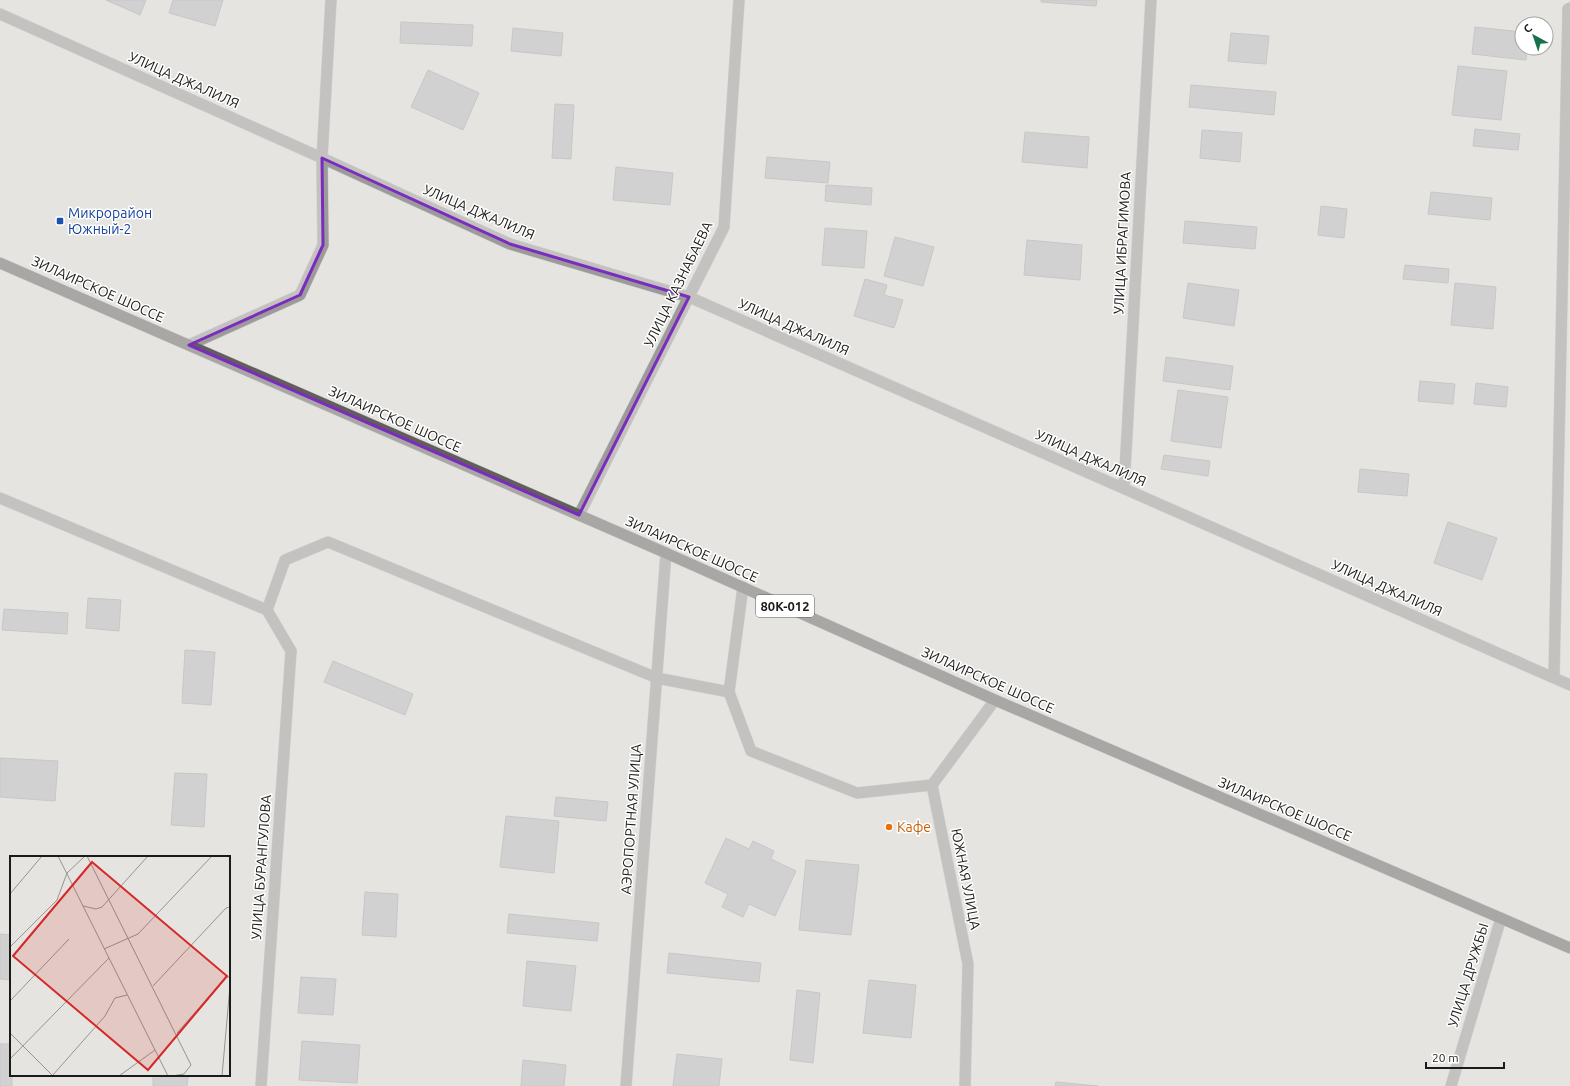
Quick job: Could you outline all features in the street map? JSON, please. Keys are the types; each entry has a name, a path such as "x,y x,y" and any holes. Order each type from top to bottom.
{"main road":[{"name":"ЗИЛАИРСКОЕ ШОССЕ","path":"0,263 666,553 995,700 1570,948"}],"street":[{"path":"189,345 300,295 323,245 322,158 331,0"},
{"name":"УЛИЦА КАЗНАБАЕВА","path":"579,515 724,227 739,0"},
{"name":"УЛИЦА ИБРАГИМОВА","path":"1124,488 1151,0"},
{"path":"1554,678 1568,10 1570,8"},
{"name":"УЛИЦА ДЖАЛИЛЯ","path":"0,14 510,244 689,297 1570,685"},
{"path":"0,498 267,610 285,560 328,542 657,678 729,692"},
{"name":"АЭРОПОРТНАЯ УЛИЦА","path":"626,1086 666,553"},
{"path":"743,588 729,692 751,751 857,793 932,785 995,700"},
{"name":"УЛИЦА БУРАНГУЛОВА","path":"261,1086 291,651 267,610"},
{"name":"ЮЖНАЯ УЛИЦА","path":"932,785 968,964 965,1086"},
{"name":"УЛИЦА ДРУЖБЫ","path":"1451,1086 1501,918"}],"highlighted area":[{"path":"322,158 510,244 689,297 579,515 189,345 300,295 323,245"}],"building":[{"path":"106,0 146,0 140,15"},
{"path":"173,0 223,0 215,26 169,13"},
{"path":"1041,0 1097,0 1096,6 1041,2"},
{"path":"401,22 473,25 472,46 400,43"},
{"path":"1475,27 1514,31 1514,56 1526,56 1526,60 1472,54"},
{"path":"513,28 563,33 561,56 511,51"},
{"path":"1231,33 1269,36 1266,64 1228,61"},
{"path":"1458,66 1507,71 1501,120 1452,115"},
{"path":"428,70 479,93 463,130 411,107"},
{"path":"1191,85 1276,92 1274,115 1189,107"},
{"path":"555,104 574,105 571,159 552,158"},
{"path":"1475,129 1520,134 1518,150 1473,146"},
{"path":"1202,130 1242,133 1240,162 1200,158"},
{"path":"1025,132 1089,137 1087,168 1022,162"},
{"path":"767,157 830,162 828,183 765,178"},
{"path":"616,167 673,173 670,205 613,200"},
{"path":"826,185 872,188 871,205 825,201"},
{"path":"1431,192 1492,198 1490,220 1428,214"},
{"path":"1321,206 1347,209 1344,238 1318,235"},
{"path":"1185,221 1257,227 1255,249 1183,243"},
{"path":"825,228 867,231 864,268 822,265"},
{"path":"895,237 934,247 923,286 884,276"},
{"path":"1027,240 1082,245 1080,280 1024,275"},
{"path":"1405,265 1449,269 1448,283 1403,279"},
{"path":"865,279 887,285 884,295 903,300 894,328 854,316"},
{"path":"1188,283 1239,290 1234,326 1183,318"},
{"path":"1455,283 1496,287 1493,329 1451,325"},
{"path":"1166,357 1233,366 1230,390 1163,381"},
{"path":"1420,381 1455,384 1453,404 1418,401"},
{"path":"1476,383 1508,387 1506,407 1474,404"},
{"path":"1178,390 1228,397 1221,448 1171,441"},
{"path":"1164,455 1210,461 1208,476 1161,469"},
{"path":"1360,469 1409,474 1407,496 1358,492"},
{"path":"1448,522 1497,538 1482,580 1434,563"},
{"path":"88,598 121,600 119,631 86,628"},
{"path":"4,609 68,613 67,634 2,630"},
{"path":"185,650 215,652 211,705 182,703"},
{"path":"333,661 413,694 405,715 324,682"},
{"path":"0,758 58,761 55,801 0,797"},
{"path":"175,773 207,774 204,827 171,825"},
{"path":"556,797 608,802 606,821 554,816"},
{"path":"506,816 559,821 554,873 500,867"},
{"path":"726,838 749,849 753,841 774,851 771,859 796,871 775,916 749,904 743,917 722,907 728,894 705,883"},
{"path":"806,860 859,865 851,935 799,930"},
{"path":"365,892 398,894 396,937 362,935"},
{"path":"509,914 599,923 597,941 507,933"},
{"path":"0,934 10,935 10,980 0,979"},
{"path":"669,953 761,963 759,982 667,973"},
{"path":"527,961 576,966 571,1011 523,1006"},
{"path":"301,977 336,979 333,1015 298,1013"},
{"path":"869,980 916,985 911,1038 863,1033"},
{"path":"797,990 820,993 813,1063 790,1060"},
{"path":"302,1041 360,1045 357,1083 299,1080"},
{"path":"0,1044 10,1044 10,1076 12,1076 12,1086 0,1086"},
{"path":"677,1054 722,1059 719,1086 673,1086"},
{"path":"523,1060 566,1065 564,1086 521,1086"},
{"path":"153,1076 188,1077 187,1086 153,1086"},
{"path":"1056,1082 1098,1086 1055,1086"}],"place":[{"name":"Микрорайон Южный-2","path":"60,221"},
{"name":"Кафе","path":"889,827"}]}
